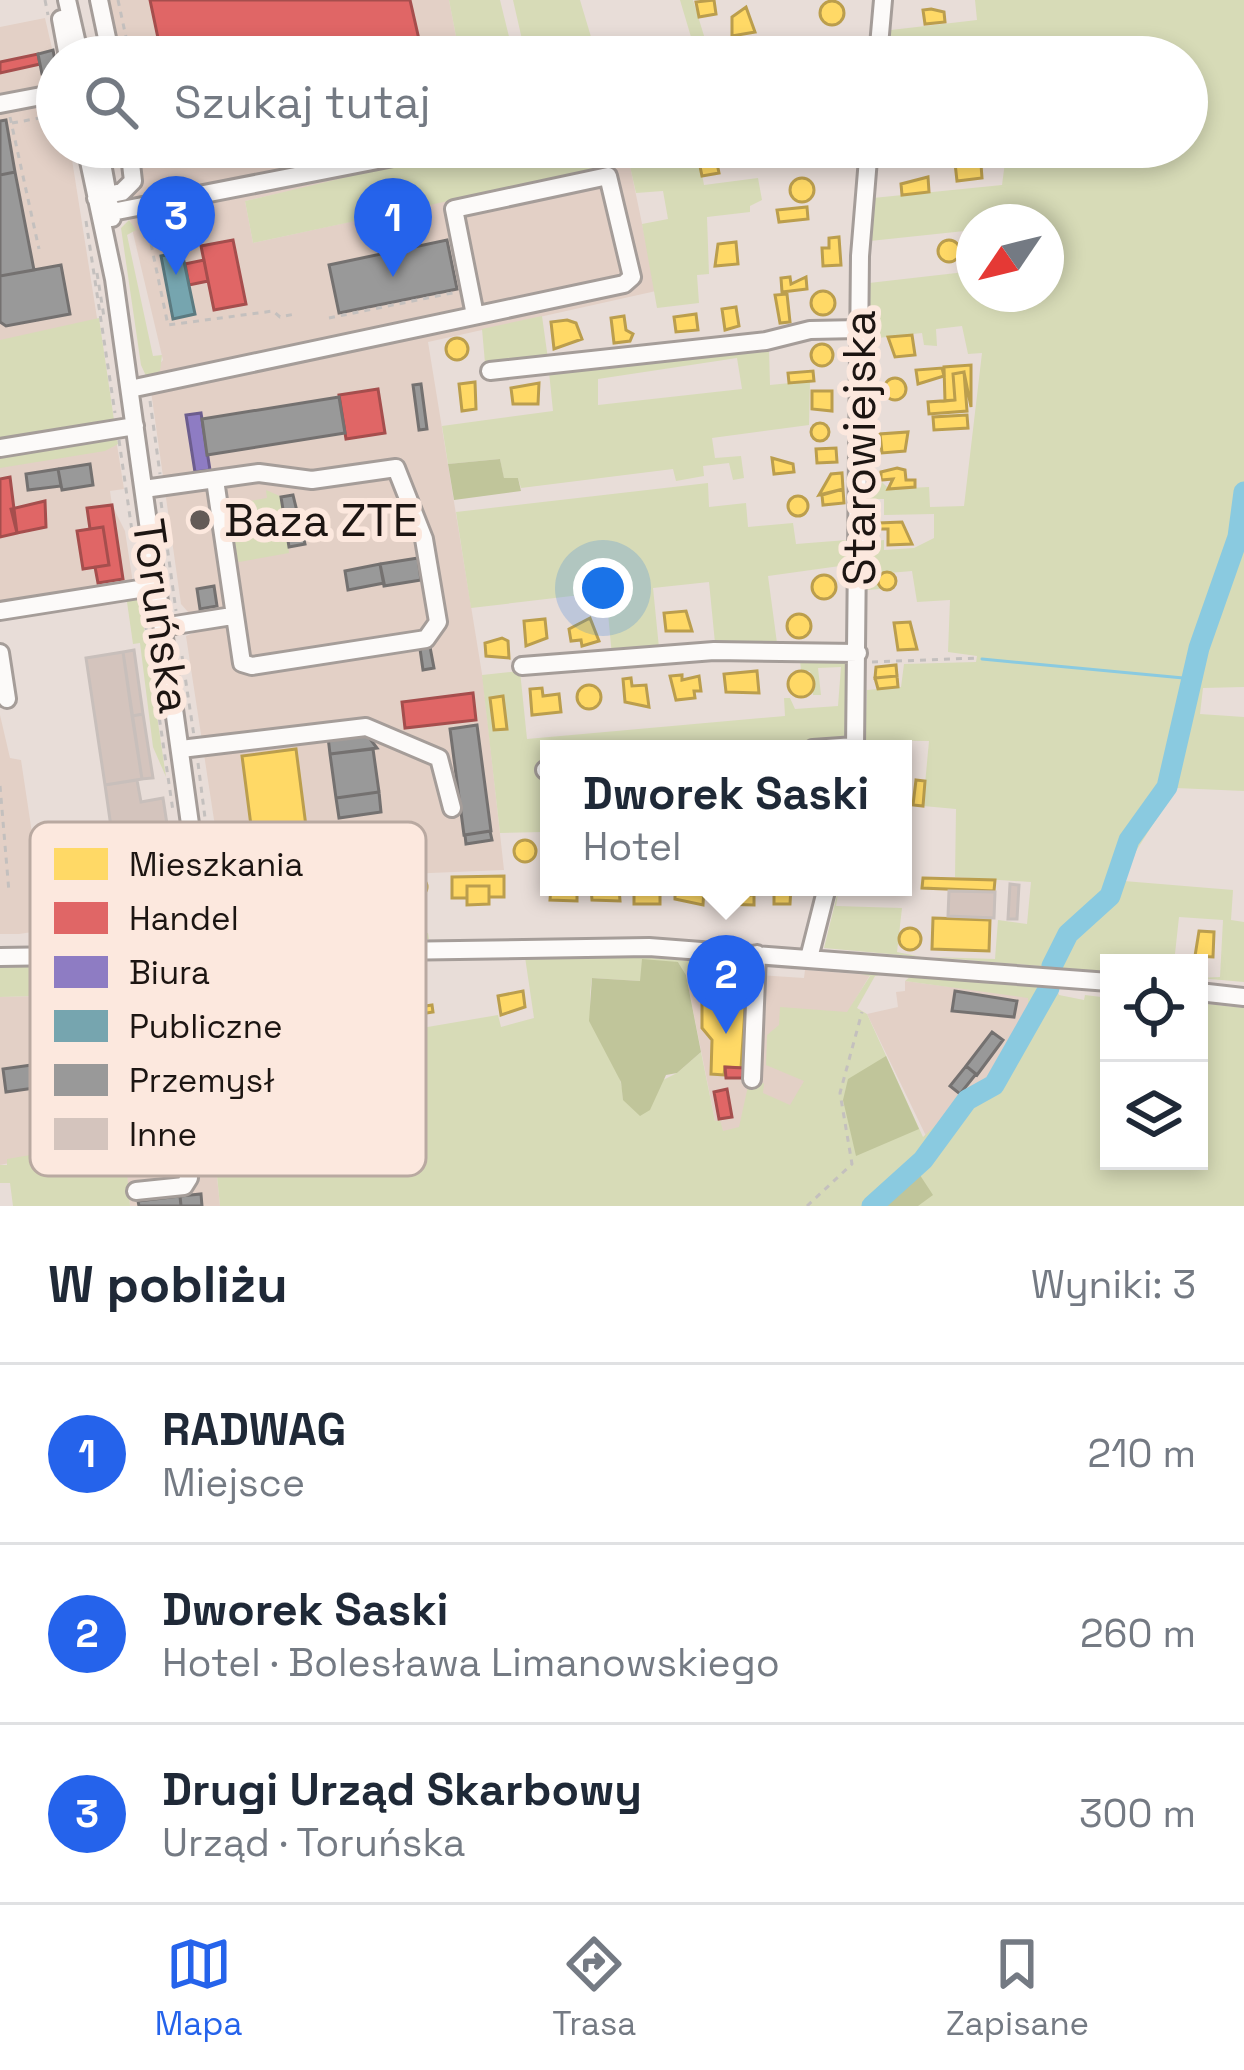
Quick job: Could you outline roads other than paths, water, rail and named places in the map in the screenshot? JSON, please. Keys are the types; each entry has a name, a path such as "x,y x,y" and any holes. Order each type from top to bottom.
{"street":[{"path":"64,0 67,36"},
{"path":"64,0 74,36"},
{"path":"99,0 113,36"},
{"path":"880,36 884,0"},
{"path":"3,104 36,97"},
{"name":"Toruńska","path":"93,168 105,202"},
{"name":"Toruńska","path":"101,168 114,279 139,387 126,427 152,488 149,586 171,626 195,822"},
{"path":"105,202 133,182 131,168"},
{"path":"105,202 315,168"},
{"name":"Starowiejska","path":"855,740 860,329 868,168"},
{"path":"139,387 475,316 631,280 609,178 454,209 475,316"},
{"path":"490,371 766,341 810,330 860,329"},
{"path":"0,448 126,427"},
{"path":"152,488 265,472 312,480 396,468 424,539 438,622 426,639 252,666 237,653 215,480"},
{"path":"0,611 149,586"},
{"path":"171,626 232,616"},
{"path":"522,666 714,650 858,658"},
{"path":"0,653 7,699"},
{"path":"188,748 375,728 439,758 452,808"},
{"path":"809,958 825,896"},
{"path":"426,949 560,946 757,954 1100,981"},
{"path":"752,1079 757,954"},
{"path":"0,957 30,957"},
{"path":"1208,993 1244,997"},
{"path":"136,1191 188,1182 188,1176"}],"waterway":[{"path":"1052,966 1068,934 1110,896 1129,840 1167,787 1199,648 1238,537 1244,492"},
{"path":"982,659 1194,679"},
{"path":"872,1206 923,1160 967,1100 994,1085 1049,988"}],"place":[{"name":"Drugi Urząd Skarbowy","path":"176,275"},
{"name":"RADWAG","path":"393,277"},
{"name":"Baza ZTE","path":"200,520"},
{"name":"Dworek Saski","path":"726,1034"}]}
